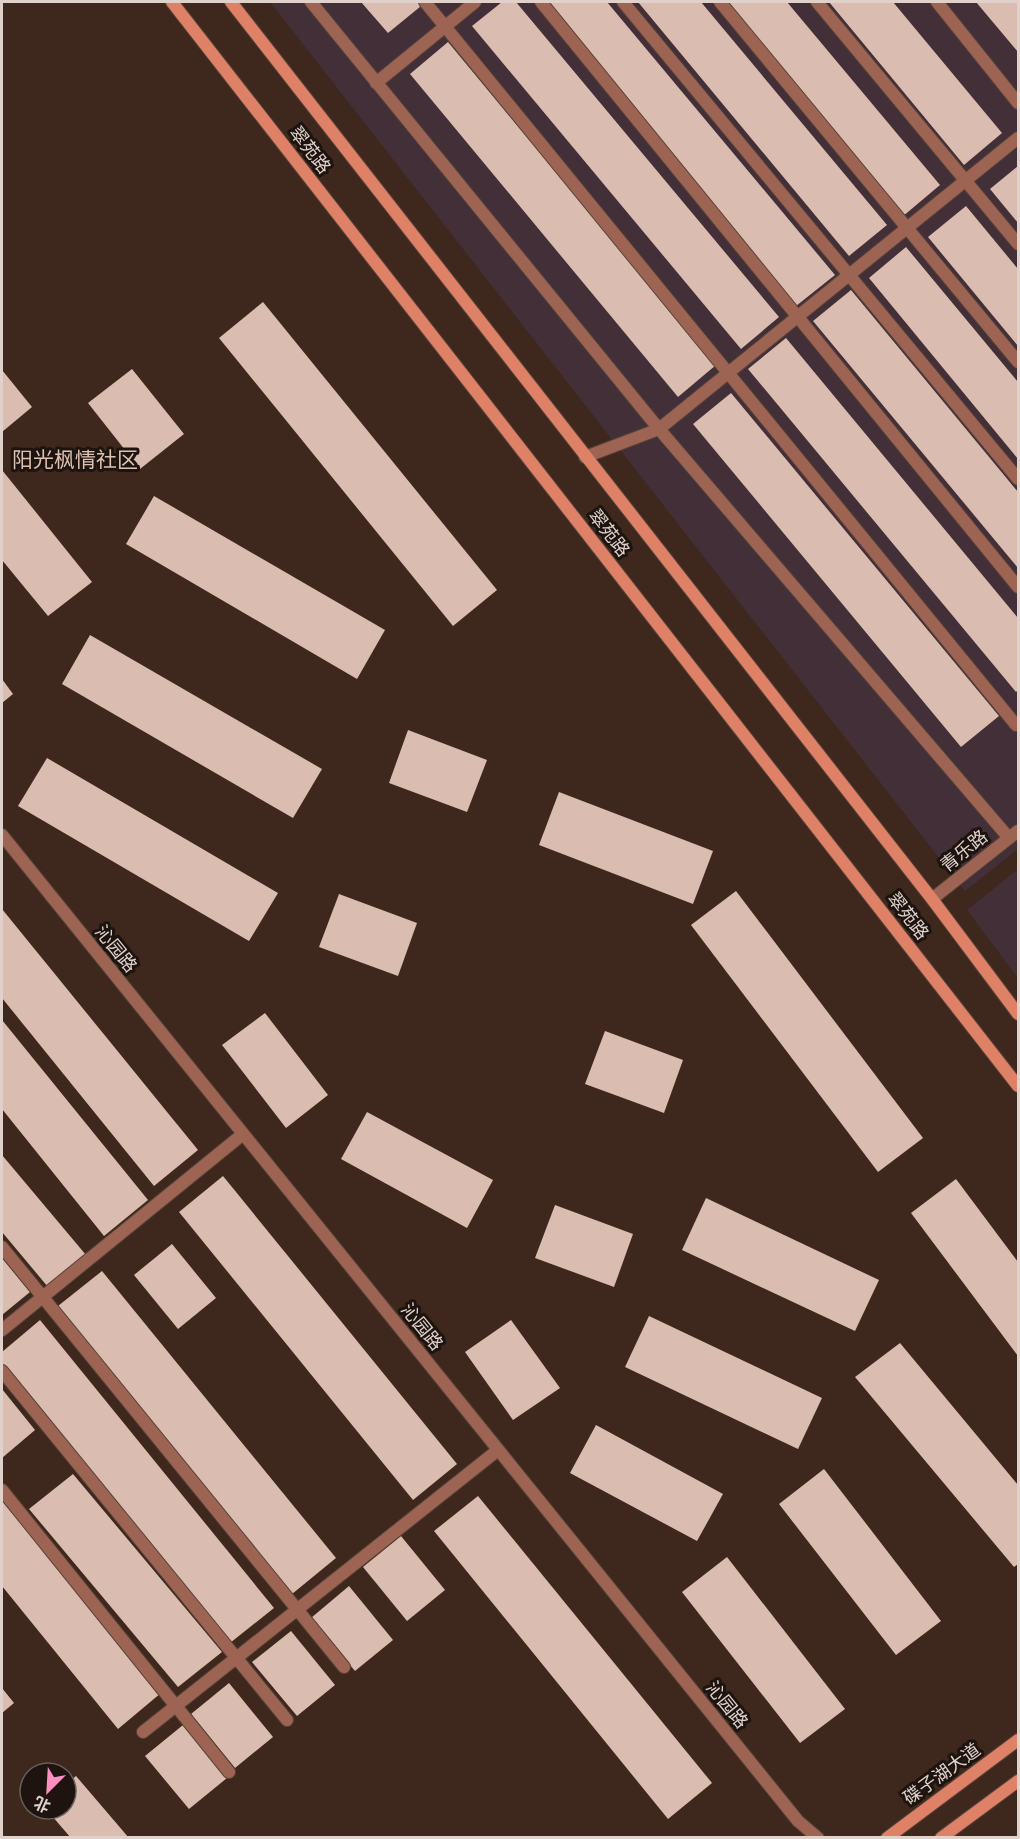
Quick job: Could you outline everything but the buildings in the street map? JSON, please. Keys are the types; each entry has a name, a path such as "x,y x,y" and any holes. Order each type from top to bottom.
{"main road":[{"name":"翠苑路","path":"172,2 1018,1086"},
{"name":"翠苑路","path":"231,2 932,899 1018,1014"},
{"name":"碟子湖大道","path":"887,1838 1018,1740"},
{"path":"941,1838 1018,1781"}],"street":[{"path":"311,2 659,429 1014,834"},
{"path":"425,2 1016,725 1018,723"},
{"path":"376,83 475,2"},
{"path":"541,2 1018,587"},
{"path":"624,2 1018,479"},
{"path":"720,2 1018,362"},
{"path":"817,2 1018,244"},
{"path":"937,2 1018,103"},
{"path":"585,457 659,429 1018,138"},
{"name":"青乐路","path":"932,899 1014,834"},
{"name":"沁园路","path":"2,835 798,1821 818,1838"},
{"path":"2,1330 243,1134"},
{"path":"2,1247 344,1667"},
{"path":"2,1371 287,1720"},
{"path":"143,1732 498,1450"},
{"path":"2,1490 229,1772"}],"shaded area":[{"path":"270,2 1018,2 1018,849 965,891"},
{"path":"1018,869 1018,978 967,910"}],"district":[{"name":"阳光枫情社区","path":"75,460"}]}
